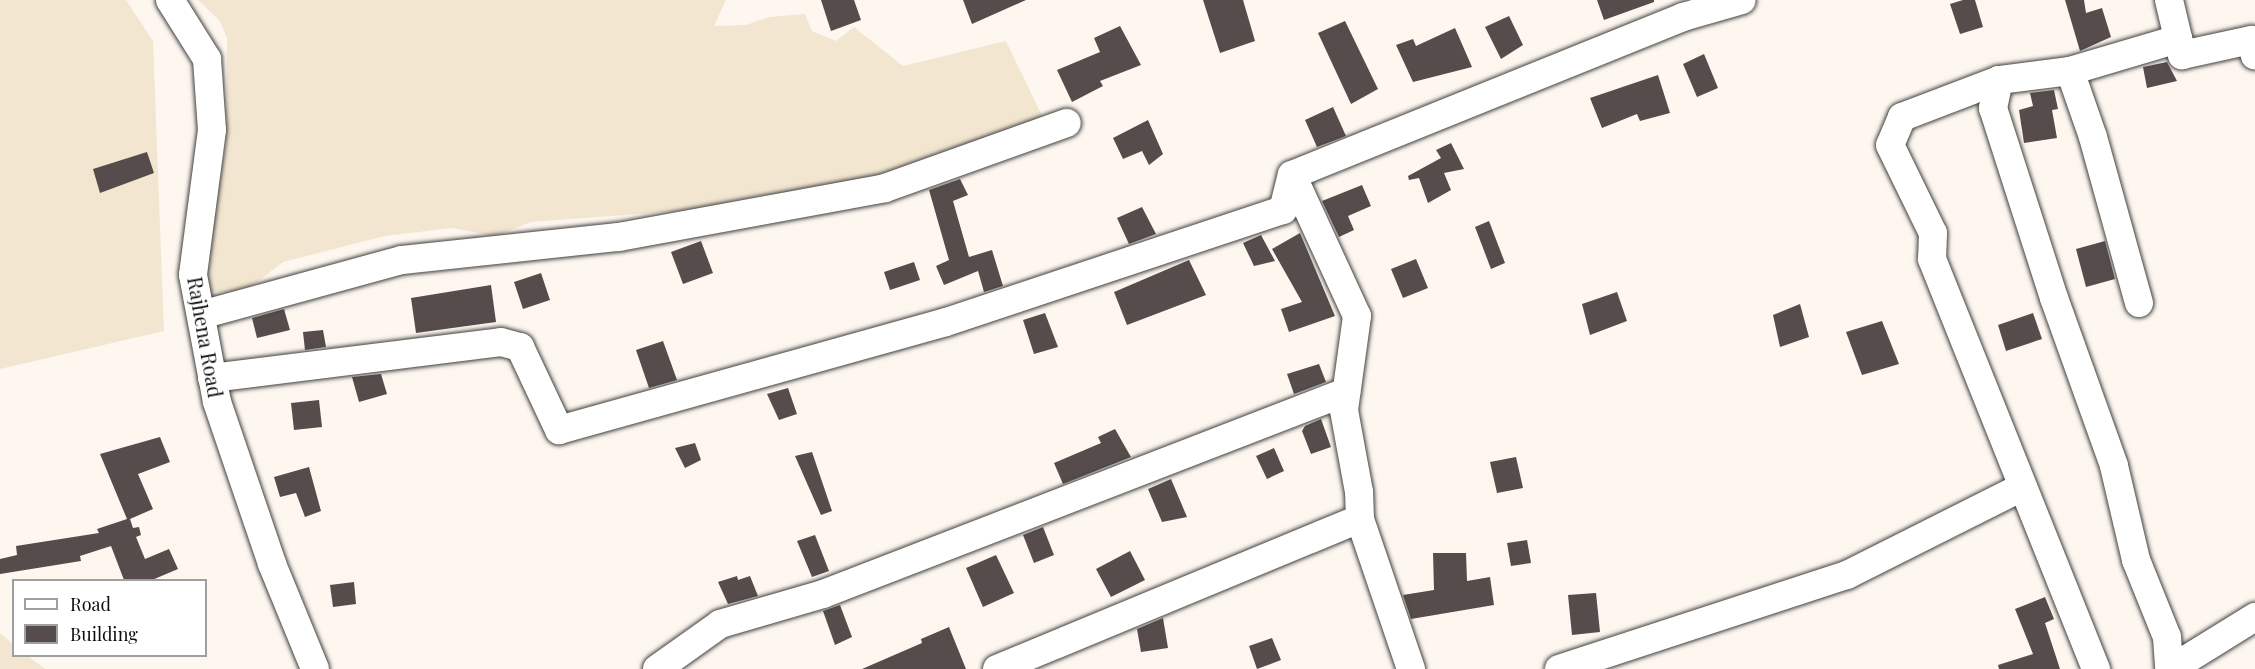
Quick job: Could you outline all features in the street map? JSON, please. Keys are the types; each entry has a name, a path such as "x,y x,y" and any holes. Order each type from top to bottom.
{"street":[{"name":"Rajhena Road","path":"170,0 207,59 212,130 193,275 217,402 273,564 315,669"},
{"path":"1292,175 1679,9 1742,0"},
{"path":"2169,0 2182,55 2254,45"},
{"path":"2096,669 1932,259 1933,233 1890,145 1902,117 1999,80 2070,71 2178,39"},
{"path":"2070,71 2093,137 2139,303"},
{"path":"1999,80 1993,108 2079,373 2114,466 2136,560 2167,637 2170,669 2255,617"},
{"path":"201,315 402,260 619,237 885,188 1067,123"},
{"path":"212,378 501,342 520,347 559,430 946,322 1283,210 1292,175"},
{"path":"1292,175 1357,316 1344,410 1359,492 1360,519 1411,669"},
{"path":"657,669 720,624 823,594 1346,392"},
{"path":"1559,669 1846,575 2022,487"},
{"path":"997,669 1360,519"}],"shaded area":[{"path":"0,0 126,0 153,41 164,331 0,369"},
{"path":"198,0 726,0 714,26 746,25 769,17 805,14 812,31 836,41 854,27 903,66 1006,41 1045,122 834,188 757,196 691,210 531,222 495,236 452,228 385,236 283,262 245,291 208,292 210,236 226,145 227,38 220,21"},
{"path":"0,633 12,643 12,657 29,657 45,669 0,669"}],"building":[{"path":"821,0 854,0 861,20 831,31"},
{"path":"963,0 1026,0 972,24"},
{"path":"1203,0 1243,0 1255,41 1220,53"},
{"path":"1597,0 1654,0 1654,2 1604,20"},
{"path":"1963,0 1975,0 1983,27 1960,34 1950,4"},
{"path":"2065,0 2084,0 2086,13 2102,8 2111,37 2080,51"},
{"path":"1509,16 1523,45 1501,59 1485,27"},
{"path":"1345,21 1378,89 1351,104 1318,33"},
{"path":"1120,26 1141,65 1100,81 1103,86 1072,102 1057,70 1100,52 1094,38"},
{"path":"1455,28 1472,67 1413,82 1396,45 1413,39 1416,46"},
{"path":"1704,54 1718,88 1697,97 1683,64"},
{"path":"2167,62 2177,81 2147,88 2143,67"},
{"path":"1658,75 1670,113 1640,121 1637,114 1602,128 1590,98"},
{"path":"2054,90 2058,109 2052,110 2057,138 2024,143 2019,110 2033,106 2030,93"},
{"path":"1333,107 1346,136 1317,147 1305,120"},
{"path":"1148,120 1163,154 1149,165 1142,151 1123,159 1113,138"},
{"path":"1451,143 1464,169 1444,173 1451,190 1428,203 1419,178 1409,180 1408,176 1441,158 1436,150"},
{"path":"147,152 154,173 100,193 93,169"},
{"path":"960,179 968,195 953,201 969,257 992,250 1003,286 984,292 978,271 944,285 936,266 949,260 929,190"},
{"path":"1362,185 1371,206 1348,216 1354,230 1339,237 1322,201"},
{"path":"1142,207 1156,234 1129,244 1117,218"},
{"path":"1489,221 1505,263 1491,269 1475,227"},
{"path":"1300,233 1335,316 1289,332 1281,309 1302,302 1272,249"},
{"path":"1261,235 1275,261 1254,266 1243,243"},
{"path":"701,241 713,273 683,284 671,252"},
{"path":"2105,241 2115,279 2086,287 2076,249"},
{"path":"1416,259 1428,288 1403,298 1391,269"},
{"path":"1189,260 1206,295 1127,325 1114,292"},
{"path":"914,262 920,280 890,290 884,272"},
{"path":"541,273 550,300 523,309 514,282"},
{"path":"491,285 496,322 416,333 411,298"},
{"path":"1617,292 1627,321 1590,335 1582,304"},
{"path":"1800,304 1809,337 1780,347 1773,315"},
{"path":"284,309 290,330 257,338 252,318"},
{"path":"1045,313 1058,347 1034,354 1023,320"},
{"path":"2033,313 2042,339 2006,351 1998,325"},
{"path":"1882,321 1899,364 1862,375 1846,332"},
{"path":"323,330 326,347 305,350 303,332"},
{"path":"663,341 677,380 649,388 636,350"},
{"path":"1319,364 1326,382 1294,394 1287,374"},
{"path":"381,374 387,394 359,402 352,377"},
{"path":"788,388 797,414 779,420 767,394"},
{"path":"319,400 322,427 294,430 291,403"},
{"path":"1321,419 1331,447 1311,454 1302,431 1305,426"},
{"path":"1115,429 1131,457 1063,484 1054,463 1101,443 1098,437"},
{"path":"160,437 170,462 138,474 153,509 130,519 133,528 139,527 141,535 136,537 145,559 169,549 178,569 154,579 124,579 111,546 80,556 81,561 0,574 0,559 17,555 16,546 99,533 97,529 127,519 100,454"},
{"path":"695,443 701,460 685,468 675,448"},
{"path":"1274,448 1284,471 1267,479 1256,456"},
{"path":"812,452 832,511 821,515 795,456"},
{"path":"1516,457 1523,488 1497,493 1490,462"},
{"path":"309,467 321,511 305,517 296,493 280,497 274,477"},
{"path":"1171,479 1187,517 1162,522 1148,489"},
{"path":"1043,527 1054,555 1034,563 1023,535"},
{"path":"815,535 829,571 812,577 797,541"},
{"path":"1527,540 1531,563 1511,566 1507,543"},
{"path":"1130,551 1145,580 1111,597 1096,569"},
{"path":"1433,553 1466,553 1467,581 1490,577 1494,605 1411,619 1403,595 1434,590"},
{"path":"996,555 1014,593 983,607 966,568"},
{"path":"737,576 738,580 750,576 758,596 728,604 718,582"},
{"path":"354,582 356,604 333,607 330,585"},
{"path":"1596,593 1600,632 1572,635 1568,595"},
{"path":"2045,597 2054,619 2045,623 2060,669 1999,669 1998,665 2033,654 2015,609"},
{"path":"840,605 852,637 835,645 823,611"},
{"path":"1163,618 1168,648 1141,652 1137,629"},
{"path":"949,627 966,669 862,669 922,643 921,639"},
{"path":"1272,638 1281,660 1257,669 1249,646"}]}
